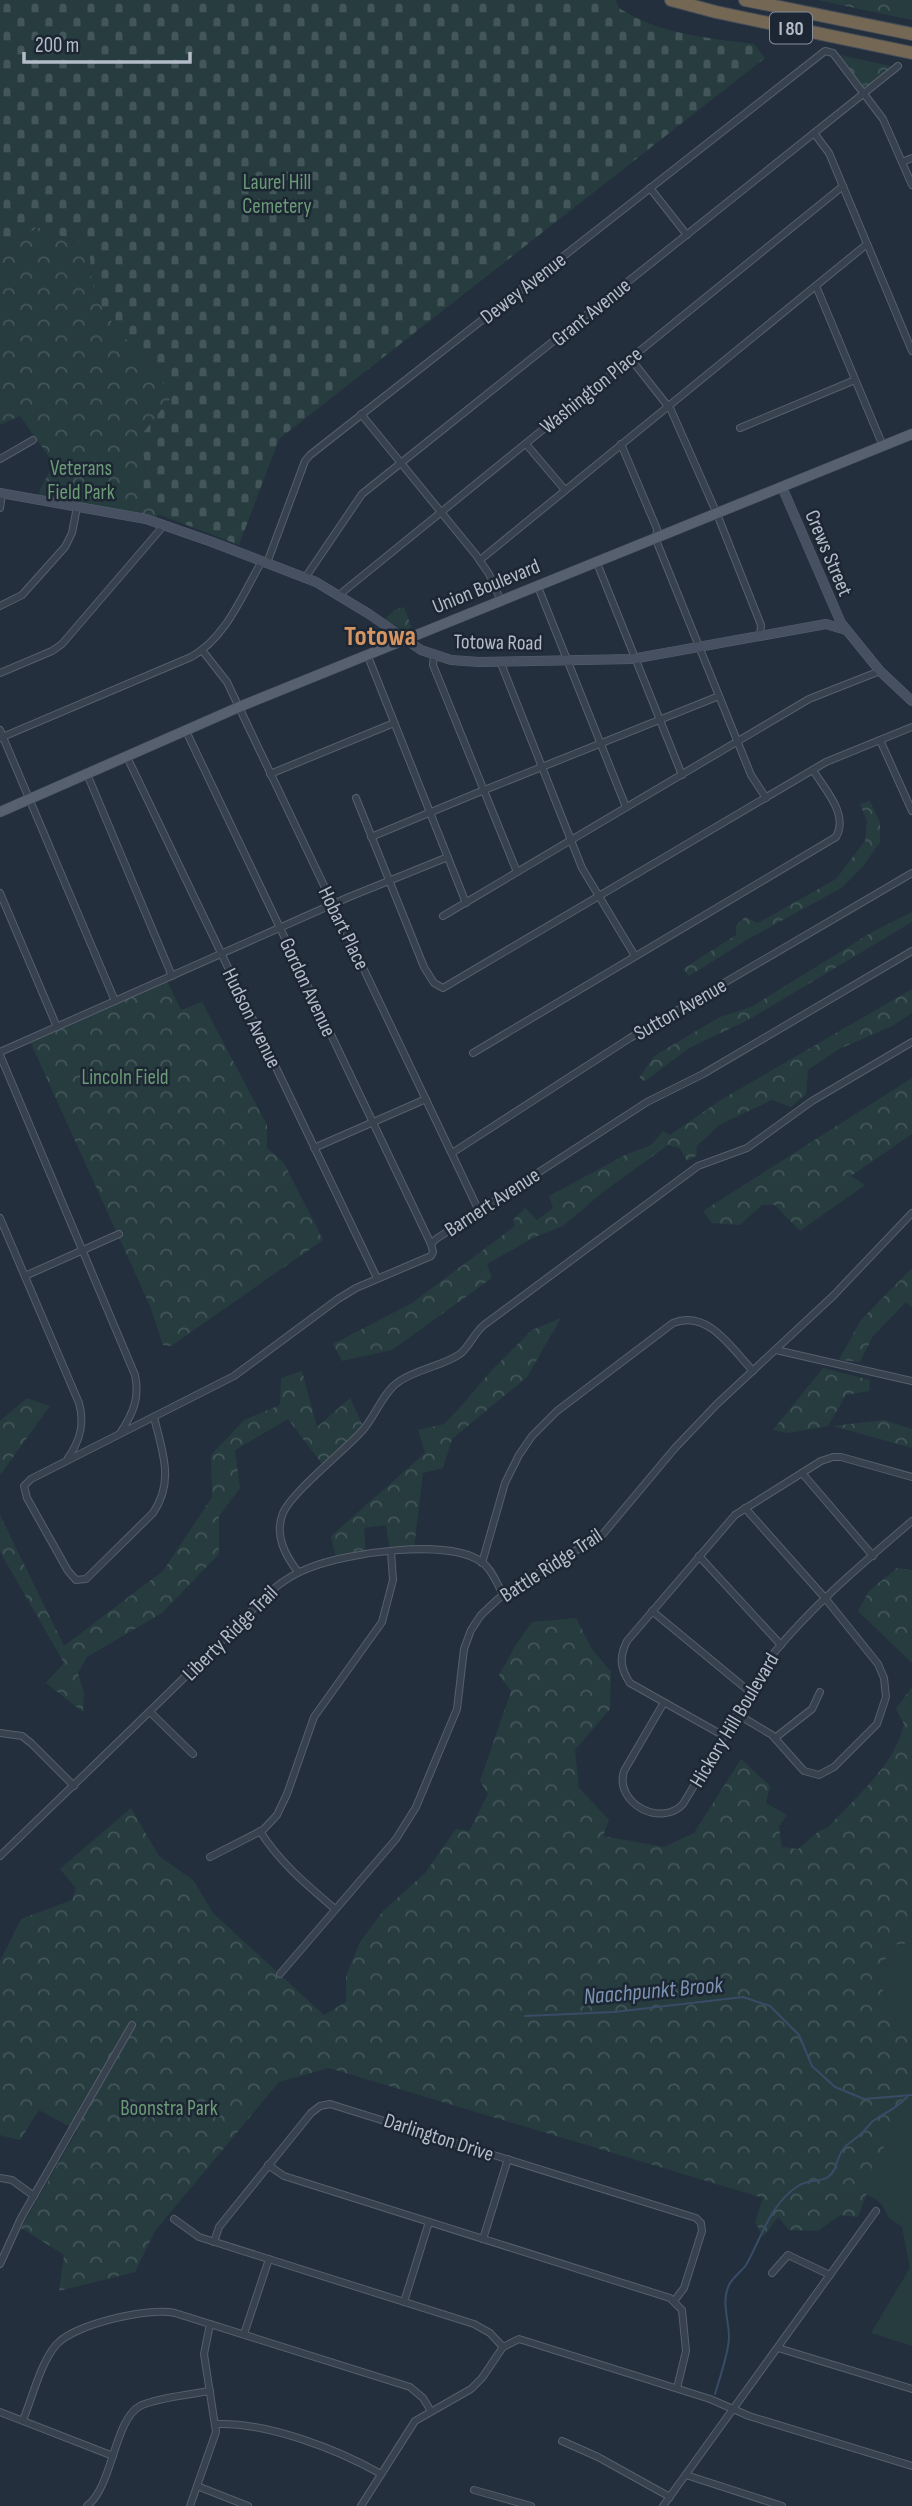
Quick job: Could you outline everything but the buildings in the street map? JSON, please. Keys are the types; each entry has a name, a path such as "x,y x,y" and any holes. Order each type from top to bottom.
{"highway":[{"name":"I 80","path":"671,0 912,53"},
{"name":"I 80","path":"745,0 912,34"}],"main road":[{"name":"Union Boulevard","path":"0,812 367,654 912,434"},
{"name":"Crews Street","path":"782,487 834,610 846,631"},
{"name":"Totowa Road","path":"1,493 128,515 163,524 305,578 340,595 421,650 451,660 500,662 636,659 826,624 846,631"},
{"path":"846,631 880,671 912,701"}],"street":[{"name":"Dewey Avenue","path":"202,650 219,635 264,562 307,458 825,51 829,50 864,93"},
{"name":"Grant Avenue","path":"305,578 358,499 898,66"},
{"path":"864,93 886,124 912,185"},
{"path":"814,133 830,153 912,351"},
{"path":"902,162 912,158"},
{"name":"Washington Place","path":"340,595 843,186"},
{"path":"650,188 687,235"},
{"path":"480,560 867,244"},
{"path":"816,286 883,446"},
{"path":"630,358 668,406 717,514 761,625 761,636"},
{"path":"740,428 855,380"},
{"path":"362,414 480,560 501,601"},
{"path":"0,459 33,440"},
{"path":"526,444 565,490"},
{"path":"621,444 657,529 657,538 737,742 751,775 766,798"},
{"path":"0,508 1,493"},
{"path":"0,606 22,595 65,547 72,533 77,507"},
{"path":"0,673 62,644 163,524"},
{"path":"597,563 682,775"},
{"path":"538,587 626,807"},
{"path":"115,1001 1,735 202,650"},
{"name":"Hobart Place","path":"202,650 228,682 479,1211"},
{"path":"367,654 466,903"},
{"path":"433,655 433,665 517,872"},
{"path":"500,662 582,867 635,956"},
{"path":"443,916 816,695 880,671"},
{"path":"371,837 719,696"},
{"path":"270,774 394,723"},
{"path":"356,798 430,978 443,988 813,770 912,727"},
{"name":"Gordon Avenue","path":"186,731 431,1244"},
{"path":"880,740 912,811"},
{"name":"Hudson Avenue","path":"127,757 377,1278"},
{"path":"473,1053 836,837 841,818 813,770"},
{"path":"87,774 172,976"},
{"path":"120,1434 136,1404 138,1390 135,1375 0,1054 280,928 447,857"},
{"name":"Sutton Avenue","path":"452,1153 618,1045 912,873"},
{"path":"0,892 57,1027"},
{"name":"Barnert Avenue","path":"154,1417 166,1476 161,1501 153,1513 86,1579 76,1580 70,1575 24,1492 27,1482 234,1376 338,1298 377,1278 431,1256 431,1244 658,1096 704,1074 912,951"},
{"path":"298,1572 281,1541 286,1508 364,1430 393,1386 458,1355 482,1326 698,1166 747,1148 812,1101 912,1042"},
{"path":"314,1148 426,1099"},
{"name":"Battle Ridge Trail","path":"280,1974 409,1821 457,1709 464,1649 471,1630 481,1615 503,1595 603,1534 675,1448 717,1404 833,1296 912,1213"},
{"path":"0,1218 81,1411 80,1437 66,1461"},
{"path":"25,1276 119,1234"},
{"path":"503,1595 482,1563 505,1483 530,1438 557,1411 673,1323 693,1319 709,1325 753,1371"},
{"path":"776,1350 912,1381"},
{"path":"724,1736 630,1683 621,1667 620,1658 626,1641 728,1521 821,1461 841,1457 912,1477"},
{"path":"802,1473 873,1556"},
{"path":"737,1714 775,1738 804,1771 819,1775 826,1773 877,1724 884,1709 886,1692 881,1670 825,1598 745,1508"},
{"name":"Hickory Hill Boulevard","path":"663,1704 622,1776 626,1797 655,1814 673,1813 683,1804 781,1644 825,1598 912,1521"},
{"name":"Liberty Ridge Trail","path":"0,1856 272,1590 298,1572 323,1563 421,1549 442,1550 474,1558 482,1563"},
{"path":"210,1857 270,1824 282,1806 314,1717 382,1622 393,1580 391,1552"},
{"path":"699,1556 781,1644"},
{"path":"652,1611 750,1692"},
{"path":"775,1738 812,1709 820,1692"},
{"path":"150,1712 193,1754"},
{"path":"0,1733 22,1736 31,1742 74,1786"},
{"path":"260,1831 279,1859 335,1909"},
{"path":"0,2264 21,2218 132,2025"},
{"name":"Darlington Drive","path":"214,2242 219,2227 310,2113 320,2106 330,2104 696,2218 702,2227 698,2243 684,2288 674,2301"},
{"path":"483,2239 508,2159"},
{"path":"268,2165 284,2176 674,2301 679,2305 683,2316 686,2351 677,2388"},
{"path":"0,2178 12,2180 34,2196"},
{"path":"663,2506 876,2211"},
{"path":"174,2219 194,2234 214,2242 474,2324 490,2333 503,2347"},
{"path":"404,2302 429,2222"},
{"path":"772,2273 788,2255 830,2275"},
{"path":"244,2334 269,2259"},
{"path":"23,2420 50,2354 59,2341 71,2333 146,2311 176,2313 413,2389 423,2398 430,2411"},
{"path":"190,2506 214,2440 216,2424 204,2354 210,2324"},
{"path":"361,2506 410,2426 420,2417 477,2384 503,2347 513,2341 525,2340 711,2399 733,2410 912,2466"},
{"path":"778,2348 912,2389"},
{"path":"87,2506 97,2497 127,2419 141,2405 210,2390"},
{"path":"0,2412 113,2456"},
{"path":"216,2424 241,2424 262,2428 342,2454 381,2474"},
{"path":"562,2441 598,2457 670,2497"},
{"path":"686,2475 782,2506"},
{"path":"197,2486 248,2506"},
{"path":"474,2490 531,2506"}],"green space":[{"name":"Laurel Hill Cemetery","path":"0,0 616,0 619,8 650,24 684,34 754,44 765,58 279,439 239,545 158,514 143,490 145,462 139,438 173,395 104,312 92,282 89,246 37,227 0,258"},
{"path":"817,0 912,0 912,20"},
{"path":"835,54 895,67 864,91"},
{"name":"Veterans Field Park","path":"37,227 89,246 92,282 104,312 174,396 139,438 145,462 143,490 158,514 156,519 38,499 40,489 54,464 20,416 0,425 0,258"},
{"path":"404,607 412,628 405,631 385,619 394,610"},
{"path":"870,801 880,823 880,842 864,865 843,887 750,938 689,976 683,969 736,935 736,926 745,917 758,923 836,879 865,841 867,821 860,804"},
{"path":"912,912 912,922 748,1020 689,1048 645,1081 639,1078 654,1056 720,1017 751,1007 874,931"},
{"name":"Lincoln Field","path":"166,979 181,1010 202,1002 267,1125 267,1148 284,1163 323,1240 171,1346 163,1345 150,1306 28,1037"},
{"path":"912,989 912,1013 892,1026 839,1049 808,1070 806,1094 791,1107 772,1100 719,1125 697,1146 696,1156 687,1161 680,1148 668,1145 603,1192 563,1226 535,1237 487,1264 492,1278 392,1350 342,1361 333,1344 412,1303 515,1226 513,1220 525,1208 537,1220 553,1208 549,1196 625,1155 651,1145 663,1131 670,1135 719,1101"},
{"path":"912,1078 912,1134 851,1176 865,1185 800,1231 775,1205 762,1205 740,1225 712,1223 703,1211"},
{"path":"912,1268 912,1307 906,1302 873,1336 860,1362 839,1360 860,1321"},
{"path":"561,1318 527,1377 452,1439 443,1468 423,1473 414,1548 390,1552 386,1525 364,1528 366,1555 336,1558 331,1536 425,1453 418,1430 444,1424 532,1330"},
{"path":"823,1368 870,1380 869,1391 846,1395 828,1426 789,1433 773,1430"},
{"path":"302,1371 317,1427 350,1398 364,1428 322,1464 288,1419 235,1450 240,1488 219,1516 219,1554 162,1613 87,1657 78,1673 84,1693 83,1712 46,1683 64,1663 0,1552 0,1515 64,1646 163,1571 212,1497 211,1455 244,1420 280,1405 281,1378"},
{"path":"27,1398 50,1406 0,1475 0,1421"},
{"path":"884,1420 912,1429 912,1448 833,1426"},
{"path":"897,1568 912,1570 912,1663 858,1611 869,1591"},
{"name":"Boonstra Park","path":"576,1618 592,1649 611,1672 610,1709 575,1750 579,1788 609,1820 603,1836 664,1847 694,1833 741,1759 770,1786 766,1803 787,1815 779,1827 782,1847 798,1849 828,1827 883,1767 904,1724 896,1709 912,1687 912,1943 891,1945 878,1979 901,2031 912,2045 912,2092 901,2101 858,2217 840,2215 818,2231 789,2230 778,2217 763,2237 755,2222 763,2198 329,2068 279,2082 155,2231 135,2272 59,2291 64,2255 21,2228 77,2131 39,2110 20,2140 0,2135 0,1961 21,1919 72,1900 76,1888 60,1869 131,1808 159,1856 193,1880 213,1913 324,2015 346,2002 346,1976 360,1942 383,1911 425,1873 456,1829 469,1831 488,1794 480,1781 511,1691 499,1675 517,1643 532,1622"},
{"path":"912,1943 912,2045 901,2031 878,1979 891,1945"},
{"path":"912,2092 912,2346 871,2333 910,2268 902,2227 888,2217 880,2203 866,2195 901,2101"}],"waterway":[{"name":"Naachpunkt Brook","path":"525,2016 614,2012 743,1997 770,2006 799,2035 812,2066 835,2087 864,2099 912,2095"},
{"name":"Naachpunkt Brook","path":"715,2394 729,2343 725,2304 727,2291 746,2265 773,2212 788,2193 798,2186 828,2177 846,2146 873,2121 907,2097"}],"district":[{"name":"Totowa","path":"380,635"}]}
